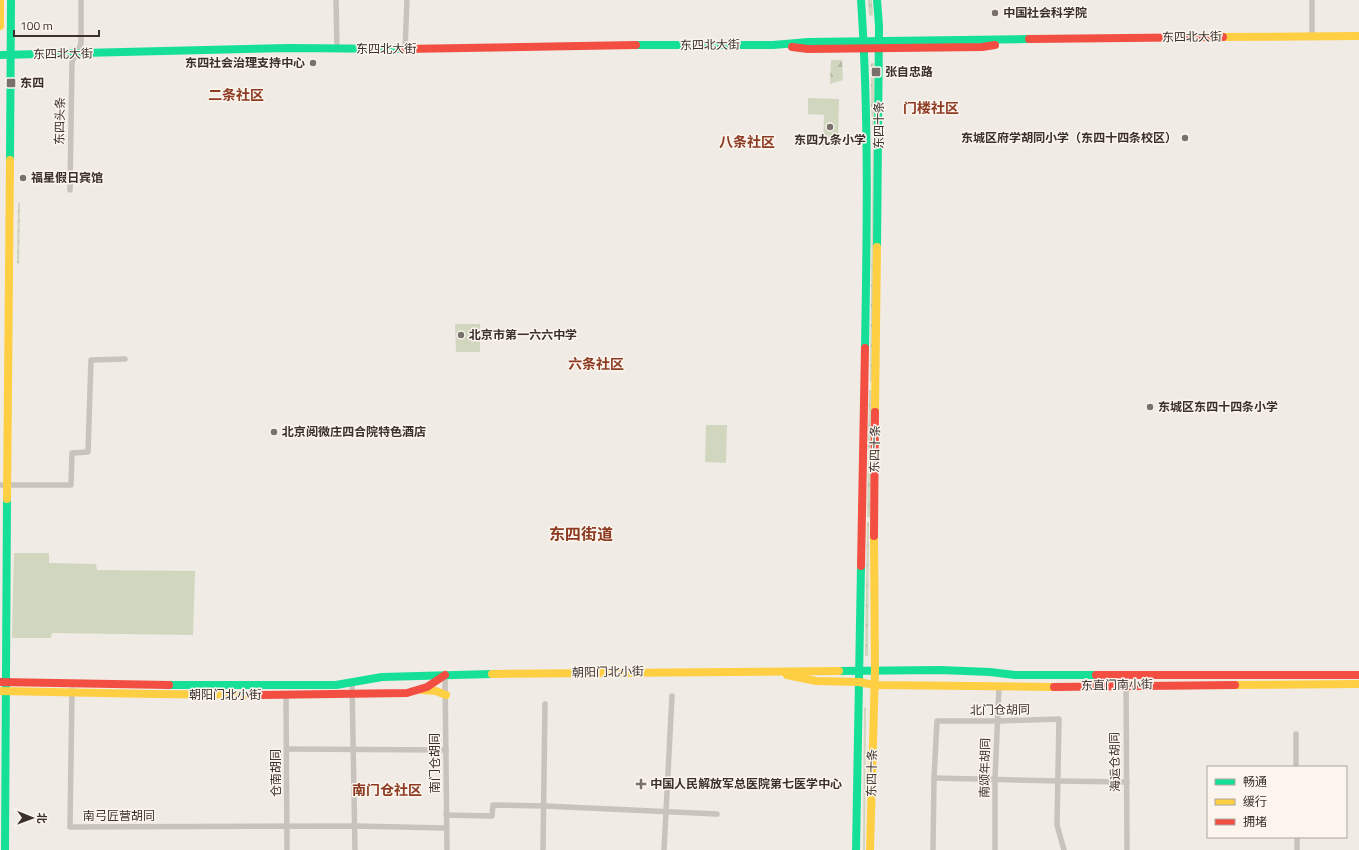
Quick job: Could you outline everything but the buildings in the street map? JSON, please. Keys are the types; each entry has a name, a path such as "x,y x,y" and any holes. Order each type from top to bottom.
{"main road":[{"path":"0,0 0,26"},
{"path":"5,850 3,691 4,485 11,0"},
{"path":"861,0 865,45"},
{"path":"877,0 879,45"},
{"name":"东四北大街","path":"0,55 77,54 203,49 405,49 773,45 808,42 879,45 1190,36 1359,36"},
{"name":"东四十条","path":"856,850 860,671 867,133 865,45"},
{"name":"东四十条","path":"870,850 875,671 874,513 879,45"},
{"name":"朝阳门北小街","path":"771,671 816,681 859,682 874,685"},
{"name":"东直门南小街","path":"860,671 990,672 1015,675 1359,675"},
{"name":"朝阳门北小街","path":"3,691 72,688 286,686 352,683 382,677 445,675 860,671"},
{"name":"朝阳门北小街","path":"3,682 176,695 353,694 407,693 421,690 432,685 445,675"},
{"name":"东直门南小街","path":"874,685 999,687 1359,684"},
{"path":"421,690 446,695"}],"street":[{"name":"东四头条","path":"70,190 72,62 81,44 81,0"},
{"path":"336,0 337,49"},
{"path":"405,49 407,0"},
{"path":"1312,0 1312,36"},
{"path":"4,485 71,485 72,453 88,452 91,360 125,359"},
{"name":"南门仓胡同","path":"445,675 447,850"},
{"name":"海运仓胡同","path":"1126,675 1126,782 1128,850"},
{"path":"352,683 355,850"},
{"name":"南颂年胡同","path":"995,850 999,687"},
{"name":"南弓匠营胡同","path":"72,688 70,827 287,828"},
{"name":"仓南胡同","path":"286,695 287,850"},
{"path":"664,850 672,696"},
{"path":"543,850 546,704"},
{"name":"北门仓胡同","path":"933,850 934,778 937,721 1059,719 1057,825 1064,850"},
{"path":"1296,734 1296,766"},
{"path":"287,749 446,750"},
{"path":"934,778 1059,782 1126,782"},
{"path":"446,815 492,816 493,805 717,814"},
{"path":"287,828 355,826 446,828"},
{"path":"1297,838 1297,850"}],"green space":[{"path":"868,0 872,0 873,15 871,16 869,15"},
{"path":"831,60 842,60 843,80 830,84"},
{"path":"871,63 874,63 875,144 872,381 870,382 873,135 871,107"},
{"path":"808,98 839,99 838,146 823,146 824,115 808,114"},
{"path":"18,203 20,203 19,264 17,263"},
{"path":"455,324 480,324 480,352 456,352"},
{"path":"869,390 872,390 870,517 867,517"},
{"path":"706,425 727,425 726,463 705,462"},
{"path":"867,522 869,522 868,656 865,656"},
{"path":"14,553 49,553 49,563 96,564 97,570 195,571 193,635 52,633 51,638 12,638"},
{"path":"864,707 866,708 865,850 863,850"}],"traffic: fast":[{"path":"10,160 11,0"},
{"path":"861,0 864,44 866,130 867,218 865,348"},
{"path":"877,0 879,26 877,247"},
{"path":"636,45 773,45 808,42 1029,39"},
{"path":"0,55 289,48 403,49"},
{"path":"5,850 7,499"},
{"path":"856,850 861,566"},
{"path":"839,671 940,670 990,672 1015,675 1096,675"},
{"path":"169,685 336,685 382,677 492,674"}],"traffic: slow":[{"path":"0,0 0,26"},
{"path":"1223,37 1359,36"},
{"path":"7,499 10,160"},
{"path":"875,412 877,247"},
{"path":"870,850 875,671 874,536"},
{"path":"492,674 839,671"},
{"path":"787,675 816,681 859,682 874,685 1054,687"},
{"path":"1235,685 1359,684"},
{"path":"422,690 436,691 446,695"},
{"path":"0,691 261,695"}],"traffic: jam":[{"path":"1029,39 1223,37"},
{"path":"403,49 636,45"},
{"path":"792,47 808,49 982,47 995,45"},
{"path":"861,566 865,348"},
{"path":"874,536 875,412"},
{"path":"261,695 407,693 427,687 445,675"},
{"path":"1096,675 1359,675"},
{"path":"0,682 169,685"},
{"path":"1054,687 1235,685"}],"place":[{"name":"中国社会科学院","path":"995,13"},
{"name":"东四社会治理支持中心","path":"313,63"},
{"name":"张自忠路","path":"876,72"},
{"name":"东四","path":"11,83"},
{"name":"东四九条小学","path":"830,127"},
{"name":"东城区府学胡同小学（东四十四条校区）","path":"1185,138"},
{"name":"福星假日宾馆","path":"23,178"},
{"name":"北京市第一六六中学","path":"461,335"},
{"name":"东城区东四十四条小学","path":"1150,407"},
{"name":"北京阅微庄四合院特色酒店","path":"274,432"},
{"name":"中国人民解放军总医院第七医学中心","path":"641,784"}],"district":[{"name":"二条社区","path":"236,95"},
{"name":"门楼社区","path":"931,108"},
{"name":"八条社区","path":"747,142"},
{"name":"六条社区","path":"596,364"},
{"name":"东四街道","path":"581,534"},
{"name":"南门仓社区","path":"387,790"}]}
